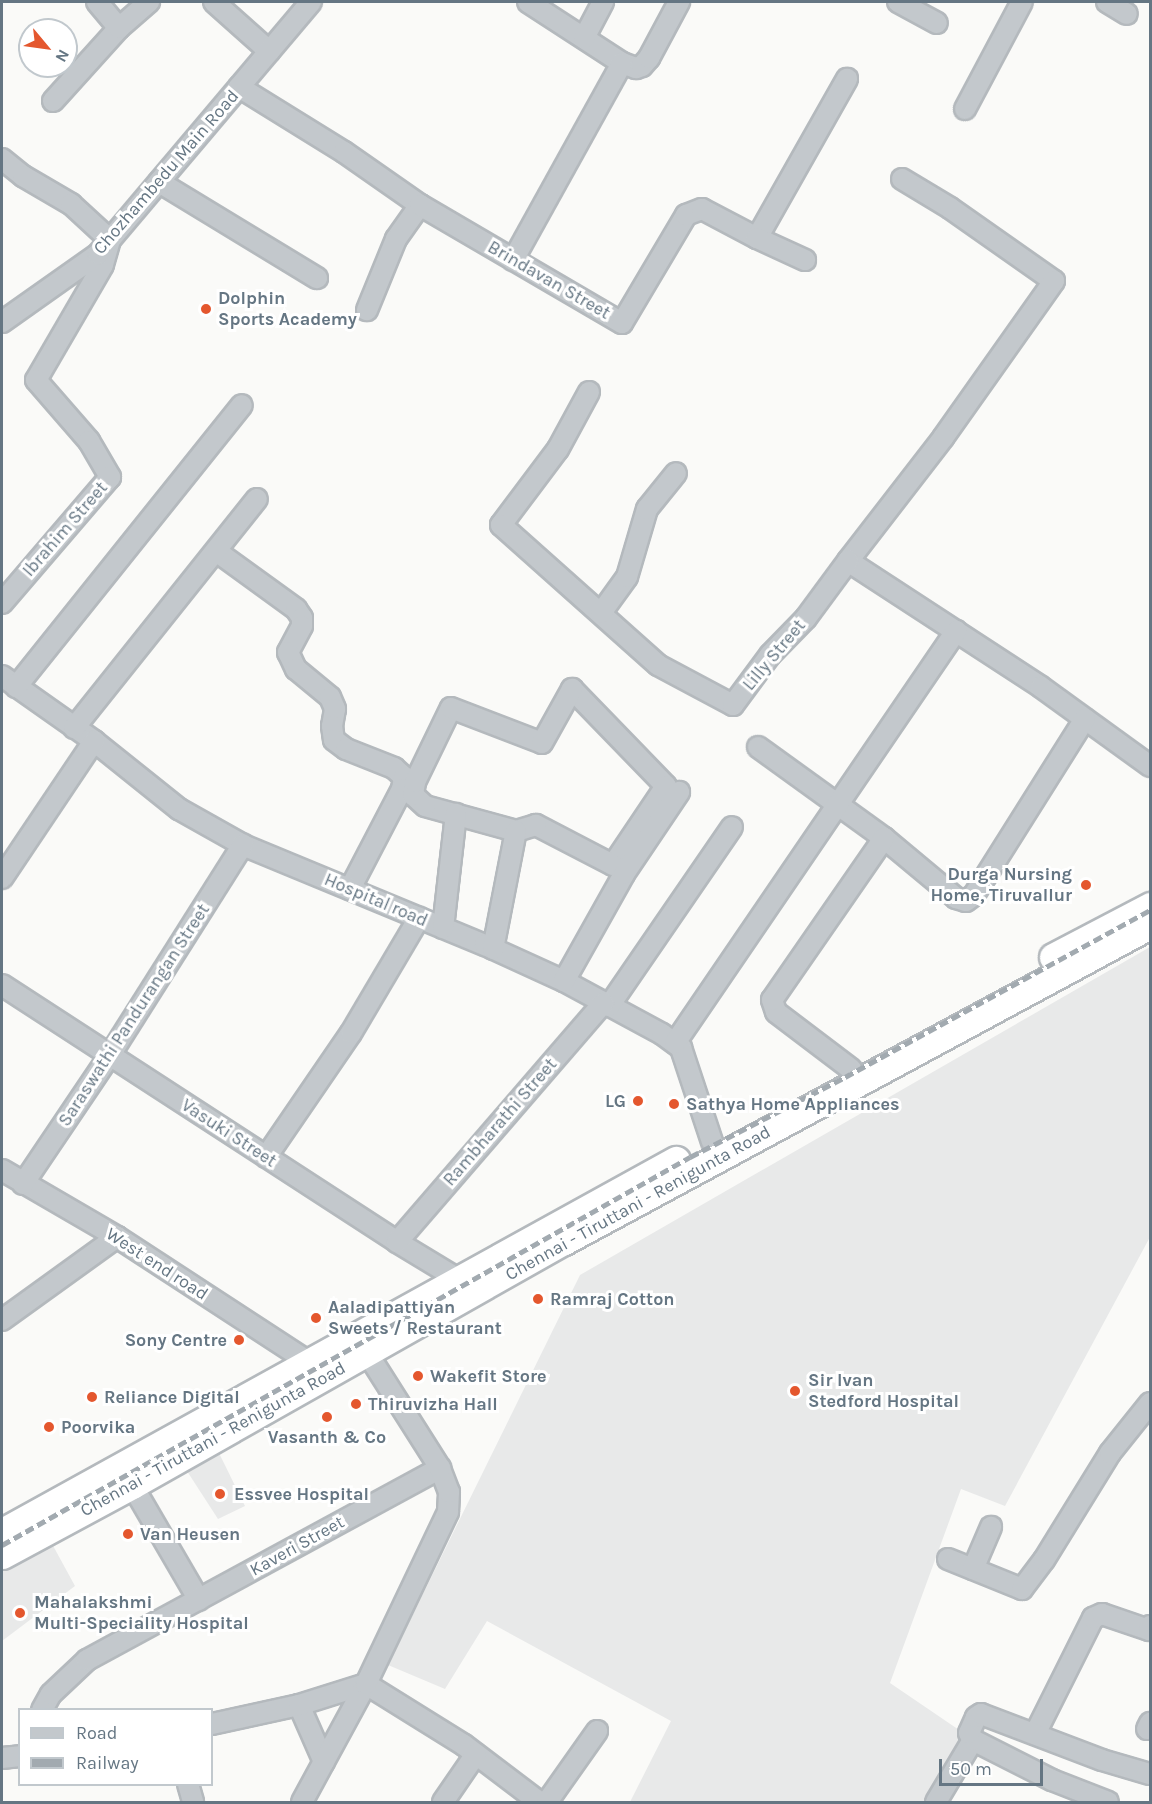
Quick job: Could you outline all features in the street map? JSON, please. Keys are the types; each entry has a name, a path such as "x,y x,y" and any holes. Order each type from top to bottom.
{"highway":[{"name":"Chennai - Tiruttani - Renigunta Road","path":"2,1555 132,1485 314,1372 712,1142 1150,906"},
{"name":"Chennai - Tiruttani - Renigunta Road","path":"2,1532 314,1372 367,1353 464,1287 564,1241 1150,925"}],"street":[{"path":"98,2 119,28"},
{"path":"53,101 119,28 149,2"},
{"path":"214,2 269,51"},
{"name":"Chozhambedu Main Road","path":"2,322 98,255 311,2"},
{"path":"528,2 622,63 636,68 642,66 649,58 679,2"},
{"path":"584,38 603,2"},
{"path":"898,2 937,23"},
{"path":"965,109 1022,2"},
{"path":"1107,2 1127,14"},
{"path":"513,260 622,63"},
{"path":"805,260 757,238 847,79"},
{"name":"Brindavan Street","path":"239,87 344,152 420,205 622,323 686,215 702,209 757,238"},
{"path":"5,168 71,204 110,240"},
{"path":"902,179 950,208 1054,281 943,438 848,561 956,631 1150,766"},
{"path":"159,182 317,278"},
{"path":"367,310 396,239 420,205"},
{"name":"Ibrahim Street","path":"2,603 110,477 89,441 36,380 103,265 110,240"},
{"name":"Lilly Street","path":"589,392 558,449 501,525 658,665 733,705 771,655 806,618 848,561"},
{"path":"9,681 242,405"},
{"path":"601,613 627,577 647,509 676,473"},
{"path":"74,728 257,499"},
{"path":"216,551 297,609 302,618 302,626 288,652 296,669 330,698 335,709 332,735 338,744 394,768 404,777 402,789 350,890"},
{"path":"712,1142 688,1064 681,1048 675,1043 839,806 956,631"},
{"name":"Hospital road","path":"9,681 94,741 180,809 243,845 419,918 444,918 494,939 675,1043"},
{"path":"572,689 666,786 613,865 536,825 516,831 425,806 413,795 415,782 451,708 542,743 572,689"},
{"path":"758,747 884,838 956,898 966,901 974,895 1086,720"},
{"path":"2,878 94,741"},
{"path":"564,981 624,874 679,792"},
{"path":"444,918 456,814"},
{"name":"Rambharathi Street","path":"397,1242 606,1005 732,827"},
{"path":"494,939 516,831"},
{"path":"851,1069 776,1012 772,999 884,838"},
{"name":"Saraswathi Pandurangan Street","path":"23,1184 110,1055 243,845"},
{"path":"266,1157 351,1033 419,918"},
{"name":"Vasuki Street","path":"2,985 464,1287"},
{"name":"West end road","path":"2,1170 117,1237 314,1372"},
{"path":"2,1320 117,1237"},
{"path":"302,1803 366,1684 448,1512 449,1492 440,1468 367,1353"},
{"path":"948,1559 1018,1589 1024,1587 1110,1453 1150,1403"},
{"name":"Kaveri Street","path":"43,1708 51,1694 87,1660 440,1468"},
{"path":"132,1485 199,1600"},
{"path":"973,1569 991,1527"},
{"path":"1035,1734 1093,1618 1102,1614 1150,1629"},
{"path":"213,1724 299,1705 366,1684 476,1754 539,1803"},
{"path":"299,1705 324,1762"},
{"path":"1108,1803 1052,1780 973,1740 969,1733 976,1717 981,1714 1150,1774"},
{"path":"547,1803 597,1731"},
{"path":"936,1803 973,1740"},
{"path":"443,1803 476,1754"},
{"path":"2,1758 18,1756"}],"shaded area":[{"name":"Sir Ivan Stedford Hospital","path":"1150,947 1150,1237 1005,1506 961,1489 890,1683 965,1734 926,1802 630,1802 671,1721 487,1621 445,1689 388,1665 580,1275"},
{"name":"Essvee Hospital","path":"218,1451 245,1506 218,1519 185,1468"},
{"name":"Mahalakshmi Multi-Speciality Hospital","path":"51,1542 75,1586 2,1641 2,1569"}],"railway":[{"path":"2,1545 690,1157 845,1077 1150,910"}],"place":[{"name":"Dolphin Sports Academy","path":"206,309"},
{"name":"Durga Nursing Home, Tiruvallur","path":"1086,885"},
{"name":"LG","path":"638,1101"},
{"name":"Sathya Home Appliances","path":"674,1104"},
{"name":"Ramraj Cotton","path":"538,1299"},
{"name":"Aaladipattiyan Sweets / Restaurant","path":"316,1318"},
{"name":"Sony Centre","path":"239,1340"},
{"name":"Wakefit Store","path":"418,1376"},
{"name":"Sir Ivan Stedford Hospital","path":"795,1391"},
{"name":"Reliance Digital","path":"92,1397"},
{"name":"Thiruvizha Hall","path":"356,1404"},
{"name":"Vasanth & Co","path":"327,1417"},
{"name":"Poorvika","path":"49,1427"},
{"name":"Essvee Hospital","path":"220,1494"},
{"name":"Van Heusen","path":"128,1534"},
{"name":"Mahalakshmi Multi-Speciality Hospital","path":"20,1613"}]}
